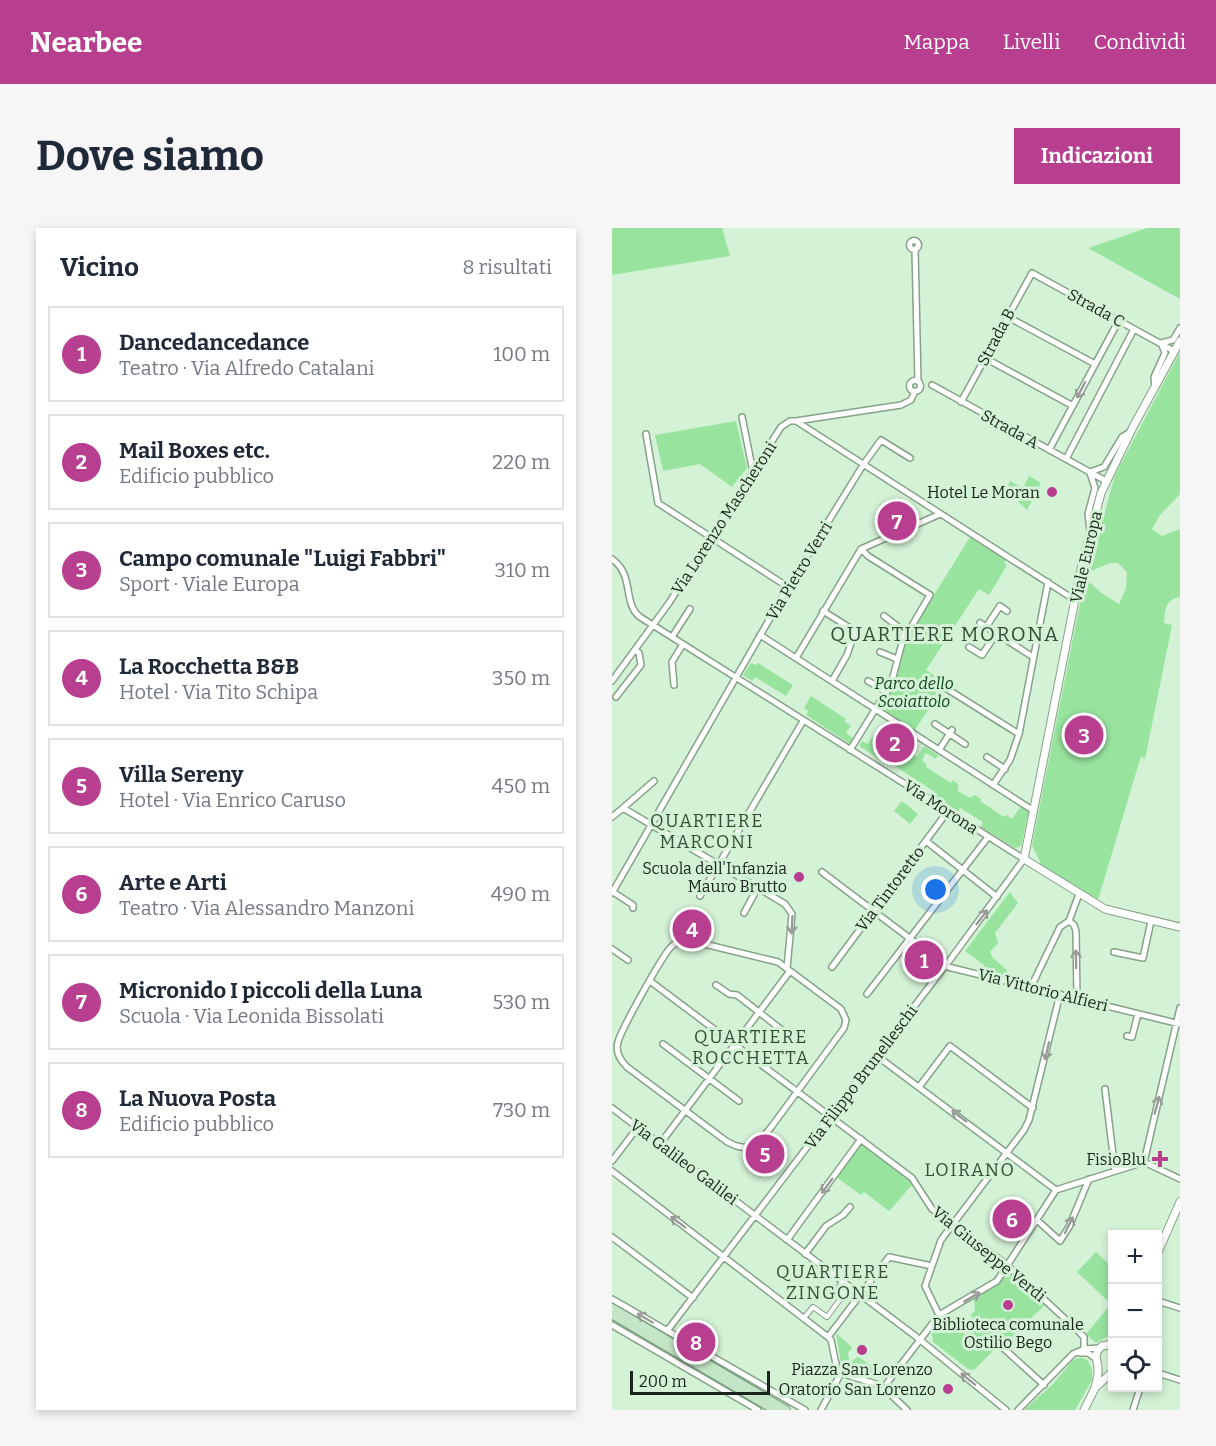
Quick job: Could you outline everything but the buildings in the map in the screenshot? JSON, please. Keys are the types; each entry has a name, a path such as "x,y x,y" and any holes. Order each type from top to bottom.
{"main road":[{"name":"Viale Europa","path":"1024,859 1090,533 1107,479 1177,347"},
{"name":"Via Morona","path":"1024,859 1105,909 1180,927"},
{"path":"1162,1243 1180,1202"},
{"path":"612,1308 786,1410"},
{"path":"612,1315 775,1410"},
{"path":"1084,1410 1095,1388 1098,1367 1095,1358 1099,1348 1108,1345"},
{"path":"1098,1367 1108,1371"},
{"path":"1095,1388 1108,1376"}],"street":[{"path":"798,423 901,405 911,400 921,387 918,381 915,249"},
{"name":"Strada B","path":"961,402 1032,273"},
{"name":"Strada C","path":"1032,273 1161,343 1177,347"},
{"path":"1008,317 1095,364"},
{"path":"1049,450 1119,320"},
{"path":"1065,459 1134,328"},
{"path":"1155,386 1154,377 1165,353 1161,343 1173,340 1180,328"},
{"path":"985,358 1073,406"},
{"name":"Strada A","path":"932,385 1065,459 1107,479"},
{"path":"742,417 753,472"},
{"name":"Via Lorenzo Mascheroni","path":"612,681 653,626 781,427 788,422 798,423"},
{"path":"798,423 1075,600"},
{"path":"1090,533 1087,519 1095,488 1094,478 1090,472 1104,467 1122,437 1130,432"},
{"path":"646,434 658,503 788,587"},
{"name":"Via Pietro Verri","path":"612,893 788,587 863,465 881,441 910,458"},
{"path":"796,658 861,549 940,514"},
{"path":"850,750 887,692 905,632 910,629 930,596 868,556 861,549"},
{"name":"Via Morona","path":"612,559 624,570 633,612 1024,859"},
{"path":"993,785 1010,760 1019,734 1048,582"},
{"path":"986,627 1000,606 1007,611"},
{"path":"672,637 690,609"},
{"path":"823,611 855,631 847,655 832,681"},
{"path":"884,616 905,632"},
{"path":"980,623 1033,657"},
{"path":"969,647 982,655 996,634"},
{"path":"760,635 1034,811"},
{"path":"674,686 672,662 683,644"},
{"path":"616,697 641,665 639,653 635,650"},
{"path":"880,652 897,659"},
{"path":"868,681 887,692"},
{"path":"944,687 1019,734"},
{"path":"700,896 803,721"},
{"path":"935,724 951,732 965,744"},
{"path":"939,750 951,732"},
{"path":"987,757 1005,769"},
{"path":"612,817 654,781"},
{"path":"623,808 758,887 785,904 792,914 789,970 660,1144"},
{"name":"Via Tintoretto","path":"832,968 948,811"},
{"path":"867,994 988,837"},
{"path":"926,841 997,897"},
{"name":"Via Filippo Brunelleschi","path":"667,1331 879,1058 1024,859"},
{"path":"822,872 946,965"},
{"path":"744,912 758,887"},
{"path":"612,893 633,905 633,908"},
{"path":"1031,987 1060,927 1069,921 1079,894"},
{"path":"1069,921 1074,925 1076,931 1077,999"},
{"path":"1114,952 1143,958 1151,921"},
{"path":"681,940 778,962 789,970 841,1010 846,1020 844,1028 762,1139 746,1149 736,1148 726,1141 627,1067 618,1055 618,1041 650,981 669,949 681,940"},
{"path":"612,950 628,960"},
{"name":"Via Vittorio Alfieri","path":"946,965 1178,1023"},
{"name":"Via Giuseppe Verdi","path":"650,981 912,1178 932,1209 1007,1265 1077,1329 1084,1337 1084,1351"},
{"path":"716,985 729,994 736,995 787,1034"},
{"path":"939,1315 924,1286 941,1240 1024,1130 1033,1108 1060,994"},
{"path":"1144,1162 1180,1008"},
{"path":"1127,1036 1132,1037 1138,1014"},
{"path":"663,1044 740,1101"},
{"path":"919,1087 950,1046 1033,1108"},
{"path":"879,1058 1056,1190"},
{"path":"1105,1089 1115,1171"},
{"name":"Via Galileo Galilei","path":"612,1108 920,1340 1006,1410"},
{"path":"612,1161 638,1127"},
{"path":"787,1240 861,1139"},
{"path":"887,1383 939,1315 997,1281 1056,1190 1144,1162 1180,1179"},
{"path":"612,1172 828,1336 831,1340 837,1369 841,1373 879,1385 883,1382 887,1383"},
{"path":"1037,1220 1060,1241 1069,1227 1089,1179"},
{"path":"805,1254 826,1226 843,1215 850,1207"},
{"path":"612,1237 693,1298"},
{"path":"828,1336 889,1257 932,1266"},
{"path":"804,1318 813,1307 827,1317 844,1294 838,1288 842,1282"},
{"path":"612,1299 805,1410"},
{"path":"1162,1302 1180,1308"},
{"path":"612,1325 758,1410"},
{"path":"1001,1346 1044,1385"},
{"path":"1018,1410 1073,1354 1099,1348"},
{"path":"1084,1351 1095,1358"},
{"path":"821,1410 841,1373"},
{"path":"1162,1373 1180,1380"},
{"path":"887,1383 890,1387 888,1392"},
{"path":"879,1385 881,1392 888,1392 907,1410"},
{"path":"1134,1410 1139,1392"}],"green space":[{"path":"612,228 722,228 730,256 612,275"},
{"path":"1147,228 1180,228 1180,299 1088,248"},
{"path":"1180,352 1180,494 1160,515 1152,529 1162,536 1180,529 1180,597 1171,600 1166,609 1164,623 1172,625 1145,759 1141,756 1098,900 1042,866 1032,845 1085,578 1100,592 1119,604 1126,588 1127,572 1118,563 1111,563 1088,572 1115,475"},
{"path":"736,421 747,468 732,487 700,464 663,471 655,435"},
{"path":"1029,476 1041,483 1027,510 1006,490 1010,481 1023,488"},
{"name":"Parco dello Scoiattolo","path":"970,537 1006,560 1004,563 1007,565 989,595 979,589 926,670 946,684 914,731 887,714 884,703 893,687 906,635 913,629"},
{"path":"751,663 756,665 758,663 793,685 786,696 755,677 752,681 743,675"},
{"path":"811,696 846,719 845,722 851,726 846,733 853,738 850,744 806,715 809,711 804,708"},
{"path":"876,732 917,757 924,746 938,755 936,759 926,753 922,760 927,765 926,767 951,783 953,780 958,784 958,791 970,798 975,795 1004,817 1006,815 1012,819 1021,806 1029,810 1021,846 1015,848 981,827 983,822 960,808 957,812 933,797 935,792 884,759 882,761 859,746 862,741 868,744"},
{"path":"902,801 918,814 910,824 894,811"},
{"path":"1010,892 1018,903 995,933 998,943 990,952 993,958 1007,970 1004,978 983,974 984,965 965,951"},
{"path":"862,1145 909,1180 912,1185 889,1211 864,1192 861,1195 836,1177 858,1146"},
{"path":"1096,1252 1108,1263 1108,1301 1077,1272"},
{"path":"1005,1272 1010,1272 1045,1305 974,1370 968,1369 933,1342 932,1334 945,1316 968,1337 978,1325 971,1315 975,1310 974,1299 1000,1283"},
{"path":"1108,1308 1107,1337 1096,1343 1086,1334"},
{"path":"836,1333 852,1347 848,1353 849,1360 846,1368 841,1363"},
{"path":"858,1357 877,1369 874,1377 850,1369 853,1360"},
{"path":"1078,1358 1088,1361 1092,1369 1092,1380 1075,1410 1024,1410 1053,1384 1072,1361"}],"place":[{"name":"Hotel Le Moran","path":"1052,492"},
{"name":"Micronido I piccoli della Luna","path":"897,521"},
{"name":"Campo comunale \"Luigi Fabbri\"","path":"1084,735"},
{"name":"Mail Boxes etc.","path":"895,743"},
{"name":"Scuola dell'Infanzia Mauro Brutto","path":"799,877"},
{"name":"La Rocchetta B&B","path":"692,929"},
{"name":"Dancedancedance","path":"924,960"},
{"name":"Villa Sereny","path":"765,1154"},
{"name":"FisioBlu","path":"1160,1159"},
{"name":"Arte e Arti","path":"1012,1219"},
{"name":"Biblioteca comunale Ostilio Bego","path":"1008,1305"},
{"name":"La Nuova Posta","path":"696,1342"},
{"name":"Piazza San Lorenzo","path":"862,1350"},
{"name":"Oratorio San Lorenzo","path":"948,1389"}],"district":[{"name":"QUARTIERE MORONA","path":"945,634"},
{"name":"QUARTIERE MARCONI","path":"707,831"},
{"name":"QUARTIERE ROCCHETTA","path":"751,1047"},
{"name":"LOIRANO","path":"970,1170"},
{"name":"QUARTIERE ZINGONE","path":"833,1282"}]}
